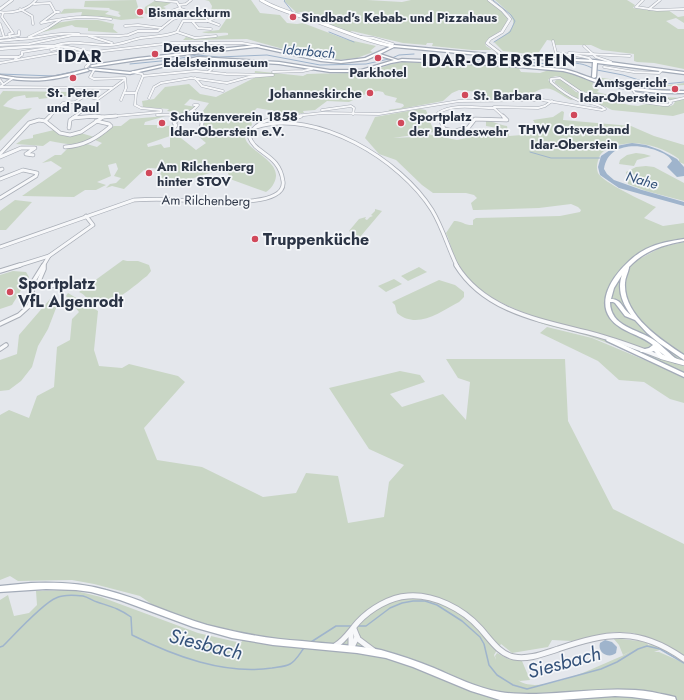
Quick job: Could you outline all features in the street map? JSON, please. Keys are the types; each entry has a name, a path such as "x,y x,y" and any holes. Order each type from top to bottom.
{"main road":[{"path":"261,0 276,8 358,38 393,47 594,62 684,73"},
{"path":"90,68 133,72 196,56 255,46 336,62 360,60 393,47"},
{"path":"377,54 391,60"},
{"path":"0,76 49,80 90,68 138,59 196,56 279,63 312,69 361,71 391,60 402,60 494,64 553,69 574,72 596,81 632,89 651,92 684,92"},
{"path":"594,62 594,75 596,81"},
{"path":"588,77 594,75"},
{"path":"676,361 664,354 649,340 625,328 616,321 608,310 608,301 611,289 617,278 638,256 659,245 684,240"},
{"path":"630,263 624,276 622,290 627,305 636,319 657,339 684,357"},
{"path":"608,301 618,301 626,314 636,319"},
{"path":"609,340 684,375"},
{"path":"643,350 651,350 654,345"},
{"path":"654,345 662,357 684,363"},
{"path":"0,589 34,585 81,587 120,597 219,632 275,642 377,652 412,663 468,688 502,697 520,699 554,699 596,694 624,693 672,700"}],"street":[{"path":"1,11 12,0"},
{"path":"34,4 36,0"},
{"path":"156,0 177,2 179,6 191,13 205,17 208,21 219,25"},
{"path":"152,18 186,4 190,0"},
{"path":"489,0 502,10 510,19 502,32 487,42 487,45 499,54"},
{"path":"643,0 636,7 649,10 684,9"},
{"path":"649,10 660,0"},
{"path":"1,11 12,13 34,4 50,3 58,12 41,23 61,18 88,16 111,20"},
{"path":"20,9 32,16 33,24"},
{"path":"1,11 2,17 14,33 9,34 10,37"},
{"path":"17,39 36,38 71,32 125,36 138,32 156,31 163,28 173,19 191,13"},
{"path":"177,32 181,22 202,22 218,16"},
{"path":"0,41 34,36 61,18"},
{"path":"192,21 200,29 211,29"},
{"path":"0,25 4,38"},
{"path":"126,26 138,25 163,28"},
{"path":"0,38 19,35 19,31"},
{"path":"14,60 21,55 53,47 57,44 77,42 115,44 140,38 162,38 177,32 195,38 216,36"},
{"path":"0,45 29,44 83,34 115,44"},
{"path":"358,38 373,38 393,47"},
{"path":"553,41 556,53 598,57"},
{"path":"0,62 9,62 59,53 90,52 172,43 242,43 268,48"},
{"path":"0,49 39,46 77,48 90,52"},
{"path":"584,46 594,55 619,65"},
{"path":"0,57 60,48"},
{"path":"90,52 91,78 98,80 120,77 125,78 124,80 126,82 124,94 121,100"},
{"path":"569,52 594,55 630,56"},
{"path":"576,55 590,58 594,62"},
{"path":"196,56 205,61 202,65 212,69 208,72"},
{"path":"604,67 639,72 659,73 662,70"},
{"path":"274,72 286,69 303,71 312,69"},
{"path":"133,72 142,74 143,76 181,72 273,75 227,83 195,78 161,83 154,87 149,98"},
{"path":"73,118 95,116 103,117 162,111 137,106 134,99 143,76"},
{"path":"0,87 13,78"},
{"path":"195,78 202,86 223,91"},
{"path":"252,130 264,121 290,116 330,113 384,114 459,101 552,101 604,110 606,109 602,106 576,100 551,82 551,79 555,78 562,79 582,93 663,105 670,104 671,101"},
{"path":"0,80 4,84"},
{"path":"45,121 63,103 75,102 85,96 98,99 124,80"},
{"path":"0,87 48,86 112,88"},
{"path":"632,89 634,93 671,101 684,98"},
{"path":"124,94 136,93"},
{"path":"494,108 507,120 475,119 472,120 466,130 445,130 438,113 440,111 457,108 494,108 493,106 538,108 545,106 552,101"},
{"path":"140,114 146,116 170,114 181,116 191,114 198,105 194,105"},
{"path":"311,114 313,111 351,106 354,108 353,114"},
{"path":"69,128 73,118 85,109"},
{"path":"194,111 200,114 202,123 201,131"},
{"path":"294,123 296,118 304,115"},
{"path":"181,116 174,123 176,125 172,132 182,134"},
{"path":"290,116 287,121 322,129 343,136 390,167 414,188 426,202 438,221 459,271 467,281 483,295 518,313 594,334 662,357"},
{"path":"290,116 294,123"},
{"path":"0,155 29,123 39,120 45,121 60,133 70,135 82,132 103,117"},
{"path":"65,147 78,146 91,142 112,126 96,121"},
{"path":"252,130 268,124 294,123"},
{"name":"Am Rilchenberg","path":"0,247 127,202 143,199 243,202 260,200 272,196 278,192 282,186 282,178 274,160 252,144 249,136 252,130"},
{"path":"0,155 30,147 35,148 26,154 33,155"},
{"path":"0,179 23,170 37,173 36,176 0,198"},
{"path":"0,271 49,256 92,225 92,222 86,216"},
{"path":"0,324 12,319 29,305 32,299 31,285 49,256"},
{"path":"43,266 44,269 38,283 44,286 59,285"},
{"path":"594,334 609,340"},
{"path":"0,349 6,345"},
{"path":"332,648 353,631 364,617 386,603 400,597 418,596 440,602 468,616 501,652 512,657 521,658 536,656 589,640 619,635 634,636 657,642 684,659"},
{"path":"353,631 357,638 377,652"},
{"path":"351,649 353,631"},
{"path":"351,649 357,638"}],"green space":[{"path":"136,0 138,7 135,12 144,18 121,20 95,16 81,16 82,12 60,14 64,9 81,9 109,11 105,14 119,17 121,16 118,13 120,12 109,9 110,8 84,7 85,1"},
{"path":"156,0 173,2 163,7 166,8 163,10 163,13 144,13 145,7"},
{"path":"205,0 251,0 260,13 280,15 287,23 303,23 345,39 376,46 370,51 373,52 357,58 338,60 287,50 247,39 183,40 186,37 199,39 228,35 228,33 202,32 219,30 227,18 221,14 207,21 196,20 210,16 212,6 209,1"},
{"path":"367,0 402,2 411,0 488,0 507,16 507,21 503,28 485,43 486,46 492,50 472,50 432,46 433,43 427,43 426,45 403,43 352,31 348,33 341,28 328,25 333,23 301,12 297,13 284,1"},
{"path":"495,0 627,0 635,5 633,8 655,11 668,10 678,17 684,16 684,23 676,18 666,21 678,29 684,29 684,69 654,63 637,62 634,61 634,54 602,50 591,45 555,45 554,41 547,40 537,55 503,51 494,42 509,31 513,22 512,17 508,12"},
{"path":"76,20 98,20 114,24 113,29 118,33 88,31 88,28 75,27 72,25 39,33 56,23"},
{"path":"399,63 518,67 521,72 540,73 549,70 565,72 594,82 592,86 599,90 597,92 609,95 581,92 562,77 557,76 548,80 574,99 571,100 553,90 546,88 529,94 515,93 508,95 510,97 517,98 489,99 478,92 459,90 452,93 443,101 390,111 388,110 401,108 404,106 403,104 395,102 397,98 385,95 383,92 378,91 370,92 349,102 327,101 315,110 303,111 304,113 274,117 273,114 280,112 257,108 250,115 252,125 245,133 246,140 250,146 273,166 276,174 274,183 266,192 230,179 228,173 213,172 181,182 158,180 157,179 162,171 161,169 151,168 149,171 144,170 124,189 112,186 106,188 110,184 116,183 121,178 114,176 118,169 116,163 108,165 111,176 97,182 106,185 96,190 85,190 74,197 22,196 62,168 51,161 42,163 55,155 61,155 67,149 87,144 97,147 102,143 95,140 114,126 121,126 130,119 166,116 145,122 144,125 157,125 157,128 173,125 170,136 181,138 196,150 206,143 198,136 203,134 203,111 209,103 190,99 184,105 196,107 189,114 167,111 169,109 143,107 142,101 154,99 165,87 189,84 200,94 216,97 254,78 255,71 303,76 307,74 364,72","holes":["170,136 170,147 164,148 161,144 148,147 147,144"]},
{"path":"596,77 650,85 651,89 659,89 661,86 684,83 684,85 668,86 665,88 666,91 645,89 640,85 620,81 610,83 597,80"},
{"path":"558,79 562,80 576,92 616,99 618,102 629,105 638,106 646,104 670,106 675,102 660,97 684,98 684,113 673,116 612,110 604,106 577,99 555,83"},
{"path":"3,91 74,92 73,95 39,99 38,97 26,98 25,95 14,97 3,106 18,110 32,108 0,141 0,95"},
{"path":"419,109 426,110 434,132 393,138 415,137 414,135 427,134 457,140 466,138 481,131 486,132 487,135 491,136 504,134 505,130 503,129 486,126 486,121 507,126 509,136 535,134 532,127 536,125 533,120 553,117 562,111 564,112 563,120 631,126 654,136 684,145 684,164 679,162 679,159 672,154 664,150 648,145 631,143 615,146 605,150 601,153 597,167 598,173 601,177 624,192 656,207 644,218 663,226 684,223 684,238 657,244 636,255 641,258 662,247 684,242 684,360 679,359 684,363 684,403 670,399 644,382 619,380 598,361 540,333 547,327 592,338 659,366 597,339 535,321 537,318 505,304 475,285 460,267 446,233 454,221 473,225 473,220 476,218 560,216 580,212 581,210 571,204 539,208 473,210 471,203 477,198 474,195 466,193 433,193 422,185 396,160 379,154 365,138 375,117"},
{"path":"54,130 64,136 81,133 94,137 78,144 50,141 43,146 16,144 22,140 33,138 33,135"},
{"path":"636,153 651,156 637,160 634,166 619,164 620,160 627,155"},
{"path":"636,167 654,167 684,183 684,201 646,191 628,184 626,172"},
{"path":"15,200 32,202 6,230 0,230 0,211"},
{"path":"375,209 382,211 360,237 354,238 355,236 353,236 353,233 349,231 359,219 366,217 365,219 367,220 373,216 371,215"},
{"path":"123,260 138,261 149,265 151,271 128,291 114,300 99,303 91,301 79,292"},
{"path":"419,267 427,272 408,281 401,276"},
{"name":"Sportplatz VfL Algenrodt","path":"13,271 26,272 29,277 12,305 0,309 0,275"},
{"path":"394,279 402,284 386,292 378,286"},
{"path":"439,280 455,285 464,292 464,297 459,302 444,310 428,318 420,320 405,318 397,313 395,305 392,302"},
{"path":"68,293 98,311 94,350 99,366 122,368 129,364 178,376 185,382 144,428 157,460 202,467 263,497 296,493 306,473 338,476 348,523 384,517 389,482 404,465 369,449 329,388 400,371 420,375 425,382 390,394 402,407 443,394 466,420 470,382 458,378 446,359 565,359 568,421 613,509 684,544 684,658 668,647 654,652 659,652 684,663 684,700 0,700 0,600 8,595 14,616 29,613 37,605 36,591 72,590 101,597 198,633 241,643 246,633 212,626 182,617 157,608 140,596 94,584 72,580 18,581 10,576 0,580 0,415 9,410 29,418 37,396 54,387 57,347 70,340 72,319 79,312 66,296","holes":["614,632 634,633 651,644 648,645 647,642 613,638 619,645 623,655 631,651 622,656 569,678 540,685 527,684 520,681 530,680 522,661 508,659 497,653 495,656 496,660 494,655 501,644 512,653 548,647 552,640 572,641"]},
{"path":"51,298 58,303 48,329 38,346 32,367 21,381 9,390 0,391 0,360 17,354 19,335"}],"water":[{"path":"632,143 646,145 660,150 677,159 684,167 684,176 677,177 667,167 672,161 665,154 652,149 635,146 618,149 612,154 607,160 604,169 607,174 614,180 684,202 684,206 619,188 600,175 598,167 601,156 616,146"},
{"path":"605,640 612,642 617,647 616,653 613,655 607,655 600,650 600,643"}],"waterway":[{"path":"285,0 284,1 292,11"},
{"path":"493,0 511,15 515,21 510,32 494,42"},
{"path":"329,32 354,42"},
{"name":"Idarbach","path":"392,58 399,55 414,54"},
{"name":"Idarbach","path":"130,64 171,60 197,55 219,57 267,55 320,65 366,64 389,59"},
{"name":"Idarbach","path":"472,59 549,64 577,63 594,69"},
{"name":"Idarbach","path":"597,70 623,75 655,85 684,82"},
{"name":"Idarbach","path":"0,74 53,76 77,71"},
{"path":"530,152 551,158 600,158"},
{"name":"Siesbach","path":"0,647 3,646 50,601 62,596 77,595 115,608 131,617 132,635 182,657 200,662 236,669 272,668 290,664 298,657 304,648"},
{"name":"Siesbach","path":"356,626 366,626 390,608 402,603 425,601 437,605 462,621 480,637 484,644 489,665 497,675 513,685 527,689 601,669 617,662 638,649 647,646 660,649 684,663"},
{"name":"Siesbach","path":"311,642 336,626 351,626"}],"place":[{"name":"Bismarckturm","path":"140,12"},
{"name":"Sindbad's Kebab- und Pizzahaus","path":"293,17"},
{"name":"Deutsches Edelsteinmuseum","path":"155,54"},
{"name":"Parkhotel","path":"378,58"},
{"name":"St. Peter und Paul","path":"73,78"},
{"name":"Amtsgericht Idar-Oberstein","path":"675,89"},
{"name":"Johanneskirche","path":"370,93"},
{"name":"St. Barbara","path":"465,95"},
{"name":"THW Ortsverband Idar-Oberstein","path":"574,115"},
{"name":"Schützenverein 1858 Idar-Oberstein e.V.","path":"162,123"},
{"name":"Sportplatz der Bundeswehr","path":"401,123"},
{"name":"Am Rilchenberg hinter STOV","path":"149,173"},
{"name":"Truppenküche","path":"255,239"},
{"name":"Sportplatz VfL Algenrodt","path":"10,292"}],"district":[{"name":"IDAR","path":"80,56"},
{"name":"IDAR-OBERSTEIN","path":"499,60"}],"water label":[{"name":"Nahe","path":"642,180"}]}
